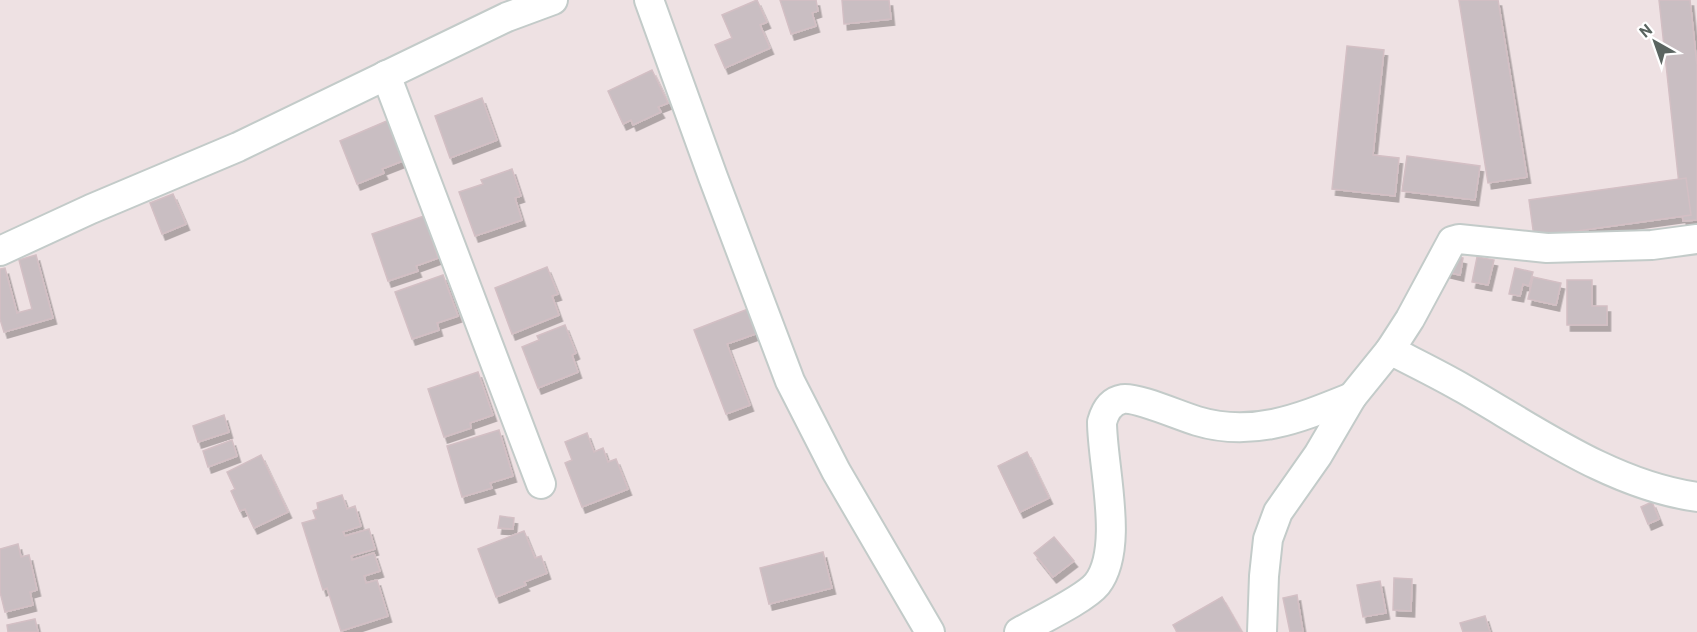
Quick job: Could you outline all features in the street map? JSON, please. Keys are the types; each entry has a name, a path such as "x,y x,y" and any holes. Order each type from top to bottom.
{"street":[{"path":"0,251 91,209 238,147 507,17 553,0"},
{"path":"649,0 790,381 836,471 930,632"},
{"path":"386,75 541,484"},
{"path":"1262,632 1268,539 1278,513 1318,454 1352,397 1390,351 1410,319 1448,246 1454,240 1547,248 1652,245 1697,239"},
{"path":"1390,351 1462,388 1593,462 1660,488 1697,497"},
{"path":"1019,632 1081,597 1097,584 1109,560 1109,499 1102,422 1111,405 1120,400 1132,399 1199,422 1227,428 1246,429 1306,415 1352,397"}],"building":[{"path":"757,0 767,22 760,25 770,48 725,68 715,45 732,38 722,15"},
{"path":"780,0 816,0 818,11 812,13 816,26 791,34"},
{"path":"842,0 889,0 891,19 844,24"},
{"path":"1459,0 1498,0 1527,177 1488,183"},
{"path":"1659,0 1690,0 1697,66 1697,220 1683,221"},
{"path":"1347,46 1384,50 1373,155 1399,158 1395,196 1332,189"},
{"path":"652,70 668,103 658,107 661,112 633,125 631,120 623,124 608,91"},
{"path":"482,98 497,140 450,158 435,116"},
{"path":"389,120 405,160 382,169 384,173 357,184 340,141"},
{"path":"1407,156 1480,166 1475,200 1402,191"},
{"path":"512,169 521,196 515,198 522,220 475,236 459,192 483,184 481,180"},
{"path":"1686,178 1691,215 1534,237 1529,200"},
{"path":"173,194 186,224 162,234 150,203"},
{"path":"424,216 438,258 416,266 418,271 388,281 372,234"},
{"path":"36,255 53,318 4,332 0,319 0,269 5,268 17,313 32,309 19,260"},
{"path":"1451,255 1463,258 1460,275 1447,272"},
{"path":"1477,257 1494,260 1488,285 1472,282"},
{"path":"547,267 558,294 552,296 559,315 512,334 495,288"},
{"path":"1515,268 1533,272 1529,286 1523,284 1520,296 1509,294"},
{"path":"443,275 458,316 437,323 439,330 412,339 395,292"},
{"path":"1533,277 1561,283 1556,305 1528,299"},
{"path":"1567,280 1592,280 1592,306 1607,306 1607,325 1567,325"},
{"path":"748,309 758,333 727,344 750,405 726,414 694,330"},
{"path":"565,325 576,353 572,355 578,372 538,388 522,347 539,340 537,336"},
{"path":"478,372 493,415 470,423 471,428 444,437 428,389"},
{"path":"224,415 229,432 198,442 193,426"},
{"path":"499,430 513,476 490,483 492,488 462,497 447,446"},
{"path":"587,433 594,452 603,448 608,462 616,459 628,489 582,507 565,463 572,460 565,442"},
{"path":"232,440 237,456 208,467 203,451"},
{"path":"1027,452 1049,498 1020,512 998,466"},
{"path":"261,455 288,512 254,528 245,509 240,511 231,491 235,489 227,472"},
{"path":"342,495 347,509 355,506 361,526 343,532 345,536 369,529 375,549 351,556 352,560 374,553 380,571 364,576 366,583 377,580 388,616 341,631 327,588 323,590 302,523 316,519 313,511 318,509 317,503"},
{"path":"1652,502 1659,519 1648,524 1641,507"},
{"path":"500,516 514,518 513,529 498,528"},
{"path":"524,531 535,558 541,556 547,573 524,582 526,585 496,597 478,549"},
{"path":"1054,537 1074,561 1053,577 1034,553"},
{"path":"18,544 21,557 29,555 37,590 30,592 33,605 5,612 0,592 0,549"},
{"path":"823,552 832,588 769,604 760,568"},
{"path":"1394,578 1412,579 1411,611 1393,610"},
{"path":"1380,581 1386,613 1363,617 1357,585"},
{"path":"1297,595 1303,632 1290,632 1283,598"},
{"path":"1222,597 1242,632 1177,632 1173,625"},
{"path":"1485,616 1490,632 1463,632 1460,623"},
{"path":"35,619 38,632 8,632 7,625"}]}
